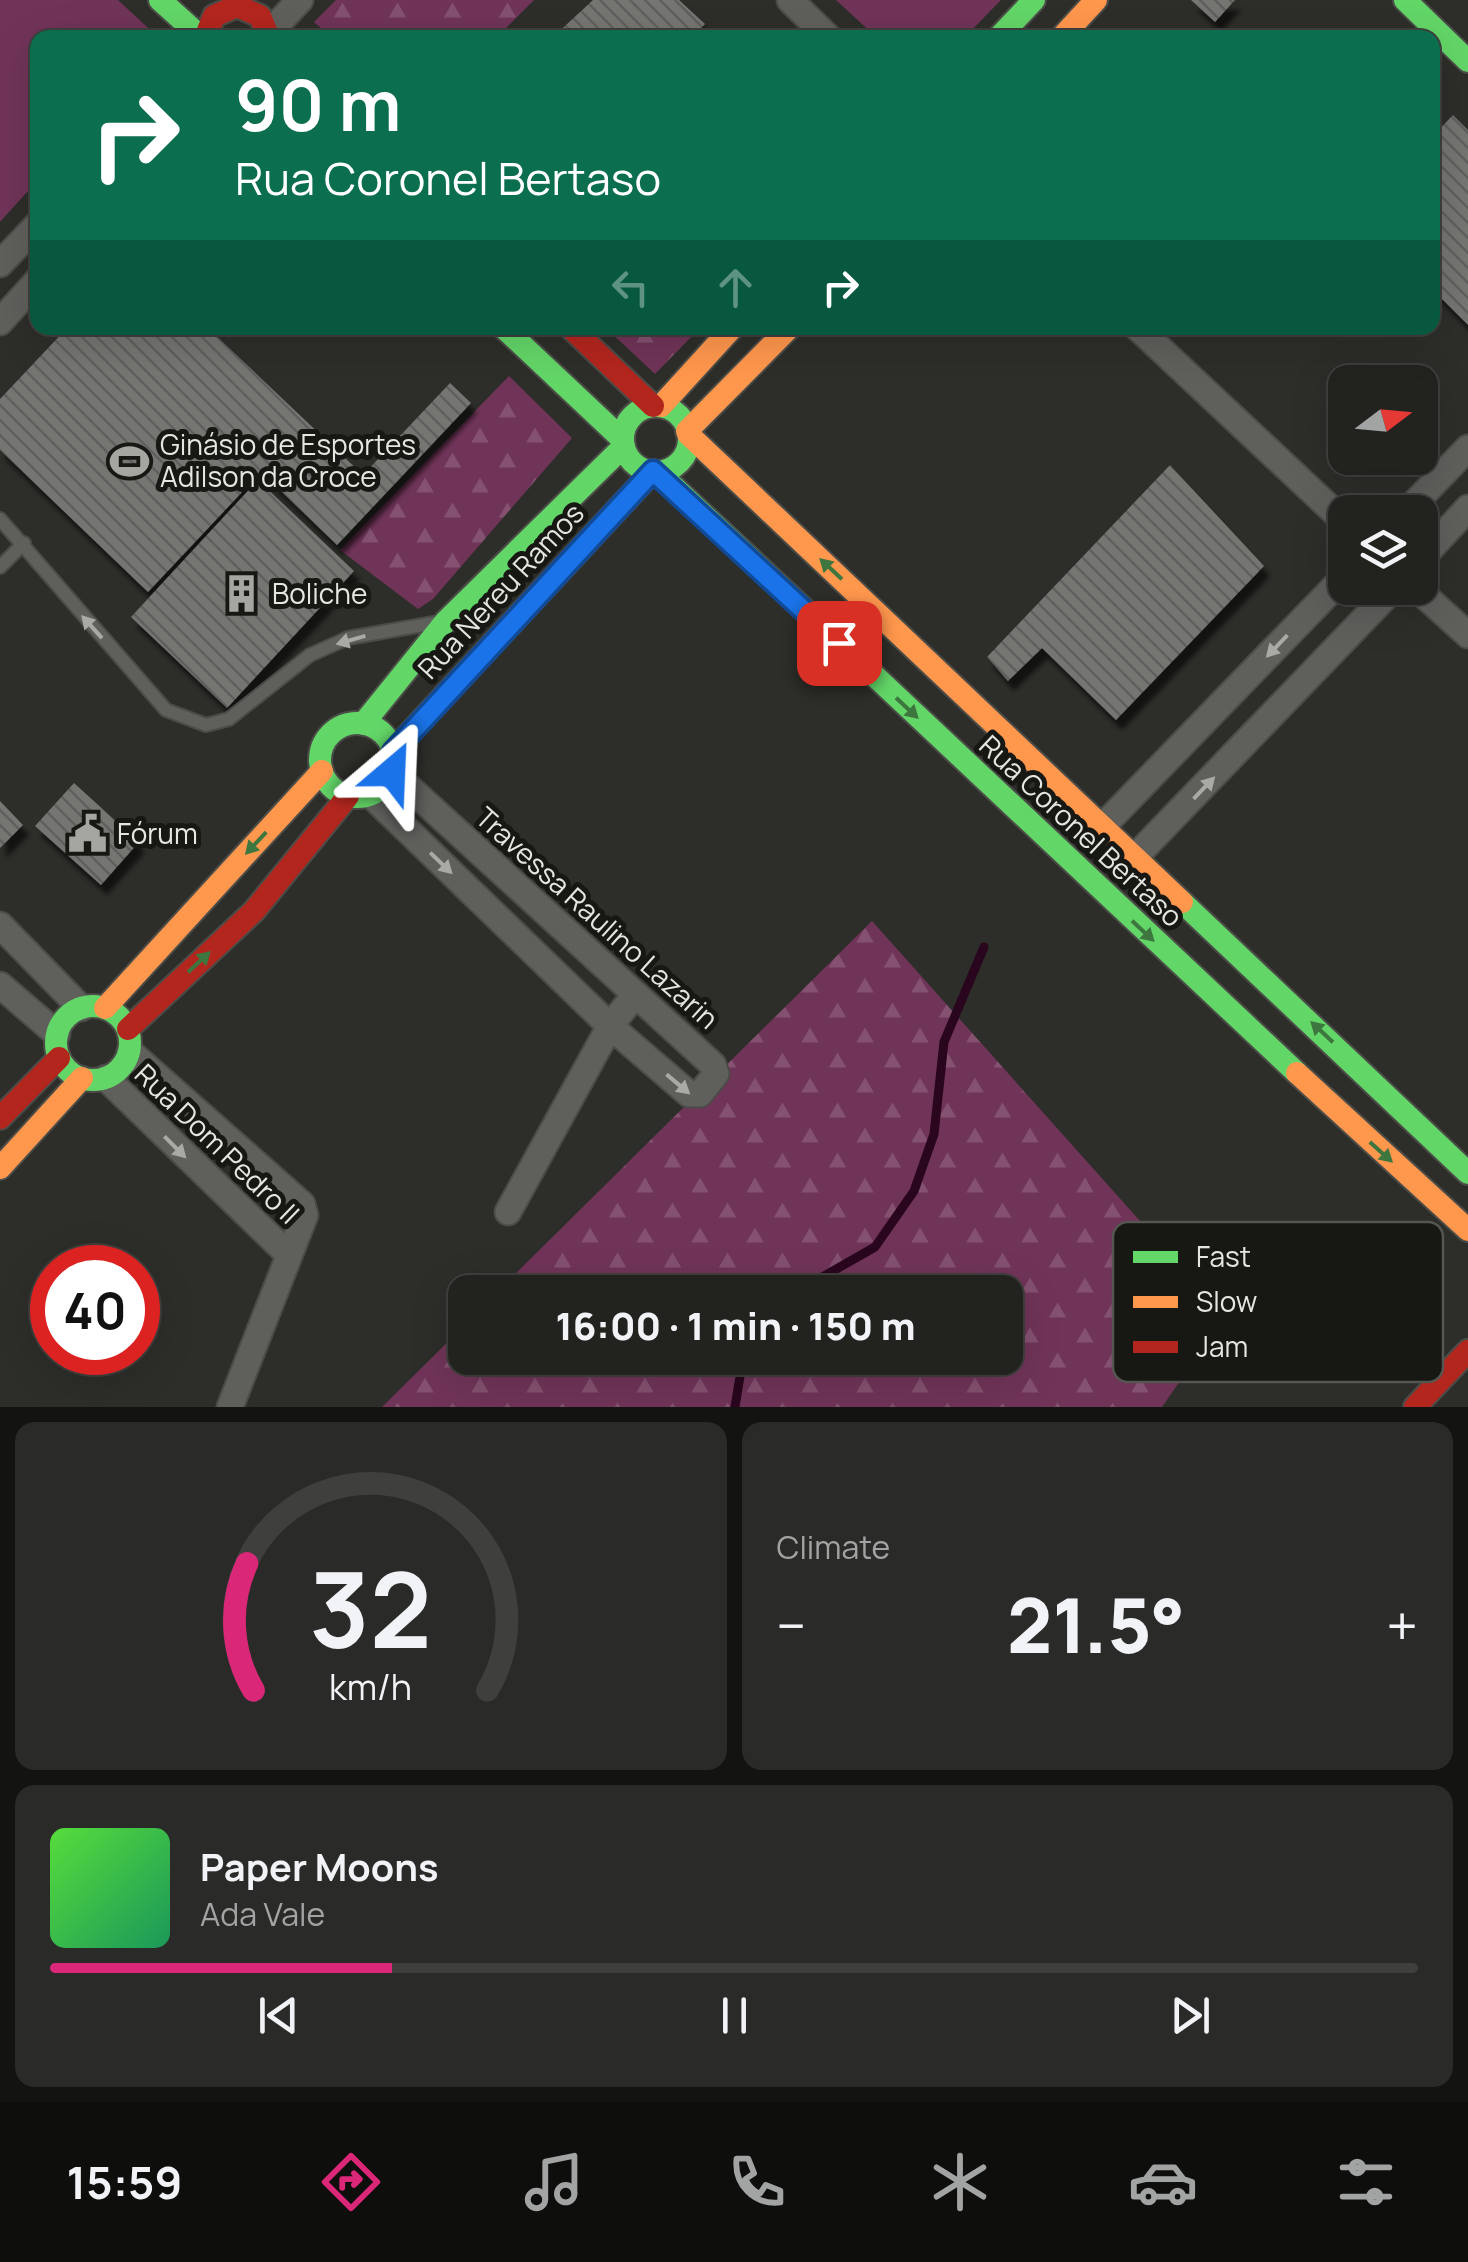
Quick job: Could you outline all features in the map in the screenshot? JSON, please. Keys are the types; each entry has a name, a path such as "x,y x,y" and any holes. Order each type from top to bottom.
{"street":[{"path":"160,0 195,30"},
{"path":"273,30 300,0"},
{"path":"790,0 821,30"},
{"path":"1006,30 1034,0"},
{"path":"1046,0 1065,30"},
{"path":"1068,30 1096,0"},
{"path":"1406,0 1436,30"},
{"path":"208,30 214,16 240,3 260,16 267,30"},
{"path":"1440,33 1468,61"},
{"path":"0,264 30,232"},
{"path":"0,322 30,289"},
{"path":"511,335 623,443 638,466 656,471 678,464 688,445 688,433 679,416 657,406 579,335"},
{"path":"623,443 634,414 657,406 725,335"},
{"path":"688,433 781,335"},
{"path":"1145,335 1328,506"},
{"name":"Rua Coronel Bertaso","path":"688,433 1468,1173"},
{"name":"Rua Nereu Ramos","path":"363,724 446,621 623,443"},
{"path":"1422,495 1468,448"},
{"name":"Rua Nereu Ramos","path":"393,762 656,471"},
{"name":"Rua Coronel Bertaso","path":"656,471 1332,1107 1468,1230"},
{"path":"1438,540 1468,508"},
{"path":"1103,826 1328,594"},
{"path":"1136,857 1378,605"},
{"path":"1435,605 1468,635"},
{"path":"864,668 899,633"},
{"path":"0,1168 94,1078 125,1063 129,1040 393,762 382,733 363,724 343,726 327,739 320,758 327,782 359,796"},
{"name":"Travessa Raulino Lazarin","path":"359,796 610,1026 689,1094 700,1094 716,1069 393,762"},
{"path":"0,1118 58,1046 70,1014 93,1008 322,771"},
{"path":"0,925 129,1040"},
{"path":"0,986 94,1078"},
{"path":"508,1212 610,1026 636,995"},
{"name":"Rua Dom Pedro II","path":"94,1078 288,1254 305,1215 302,1204 129,1040"},
{"path":"1332,1107 1365,1073"},
{"path":"230,1407 288,1254"},
{"path":"1443,1377 1468,1351"},
{"path":"1415,1407 1439,1382"}],"lane":[{"path":"0,519 166,710 206,725 229,719 310,654 348,638 446,621"},
{"path":"0,567 24,543"}],"green space":[{"path":"0,0 118,0 150,30 30,30 30,189 0,222"},
{"path":"336,0 534,0 504,30 323,30 314,22"},
{"path":"836,0 1001,0 972,30 868,30"},
{"path":"613,335 693,335 655,374"},
{"path":"509,376 572,438 433,599 418,609 340,550"},
{"path":"872,921 1141,1222 1113,1222 1113,1382 1179,1382 1162,1407 382,1407 448,1342 448,1375 1023,1375 1023,1275 514,1275"}],"building":[{"path":"593,0 679,0 705,24 699,30 561,30"},
{"path":"1191,0 1235,0 1215,22"},
{"path":"1453,115 1468,130 1468,325 1440,297 1440,129"},
{"name":"Ginásio de Esportes Adilson da Croce","path":"60,335 215,335 363,475 450,383 471,403 337,545 261,472 148,592 0,450 0,399"},
{"path":"1170,465 1264,566 1116,720 1042,648 1008,681 987,657"},
{"name":"Boliche","path":"258,480 354,571 227,708 131,617"},
{"name":"Fórum","path":"74,783 139,842 101,885 35,826"},
{"path":"0,801 23,825 0,848"}],"waterway":[{"path":"826,1275 875,1247 914,1191 934,1134 944,1042 984,947"},
{"path":"735,1407 740,1375"}],"traffic: fast":[{"path":"160,0 193,30"},
{"path":"1006,30 1034,0"},
{"path":"1405,0 1436,30"},
{"path":"1440,34 1468,61"},
{"path":"511,335 623,440"},
{"path":"656,406 679,416 689,439 679,462 656,472 633,462 623,439 633,416 656,406"},
{"path":"363,724 446,621 624,446"},
{"path":"658,472 1297,1073"},
{"path":"357,723 383,734 394,760 383,786 357,797 331,786 320,760 331,734 357,723"},
{"path":"1182,902 1468,1173"},
{"path":"93,1006 119,1017 130,1043 119,1069 93,1080 67,1069 56,1043 67,1017 93,1006"}],"traffic: slow":[{"path":"1068,30 1096,0"},
{"path":"661,406 726,335"},
{"path":"687,431 782,335"},
{"path":"688,434 1182,902"},
{"path":"393,751 653,471"},
{"path":"105,1008 322,771"},
{"path":"1297,1073 1468,1230"},
{"path":"0,1168 82,1078"}],"traffic: jam":[{"path":"208,30 214,16 237,6 260,16 266,30"},
{"path":"578,335 653,406"},
{"path":"128,1029 254,911 348,796"},
{"path":"0,1118 59,1058"},
{"path":"1443,1377 1468,1351"},
{"path":"1415,1407 1439,1382"}],"place":[{"name":"Ginásio de Esportes Adilson da Croce","path":"130,461"},
{"name":"Boliche","path":"242,594"},
{"name":"Fórum","path":"87,834"}],"route":[{"path":"392,772 393,752 653,471 839,643"}]}
